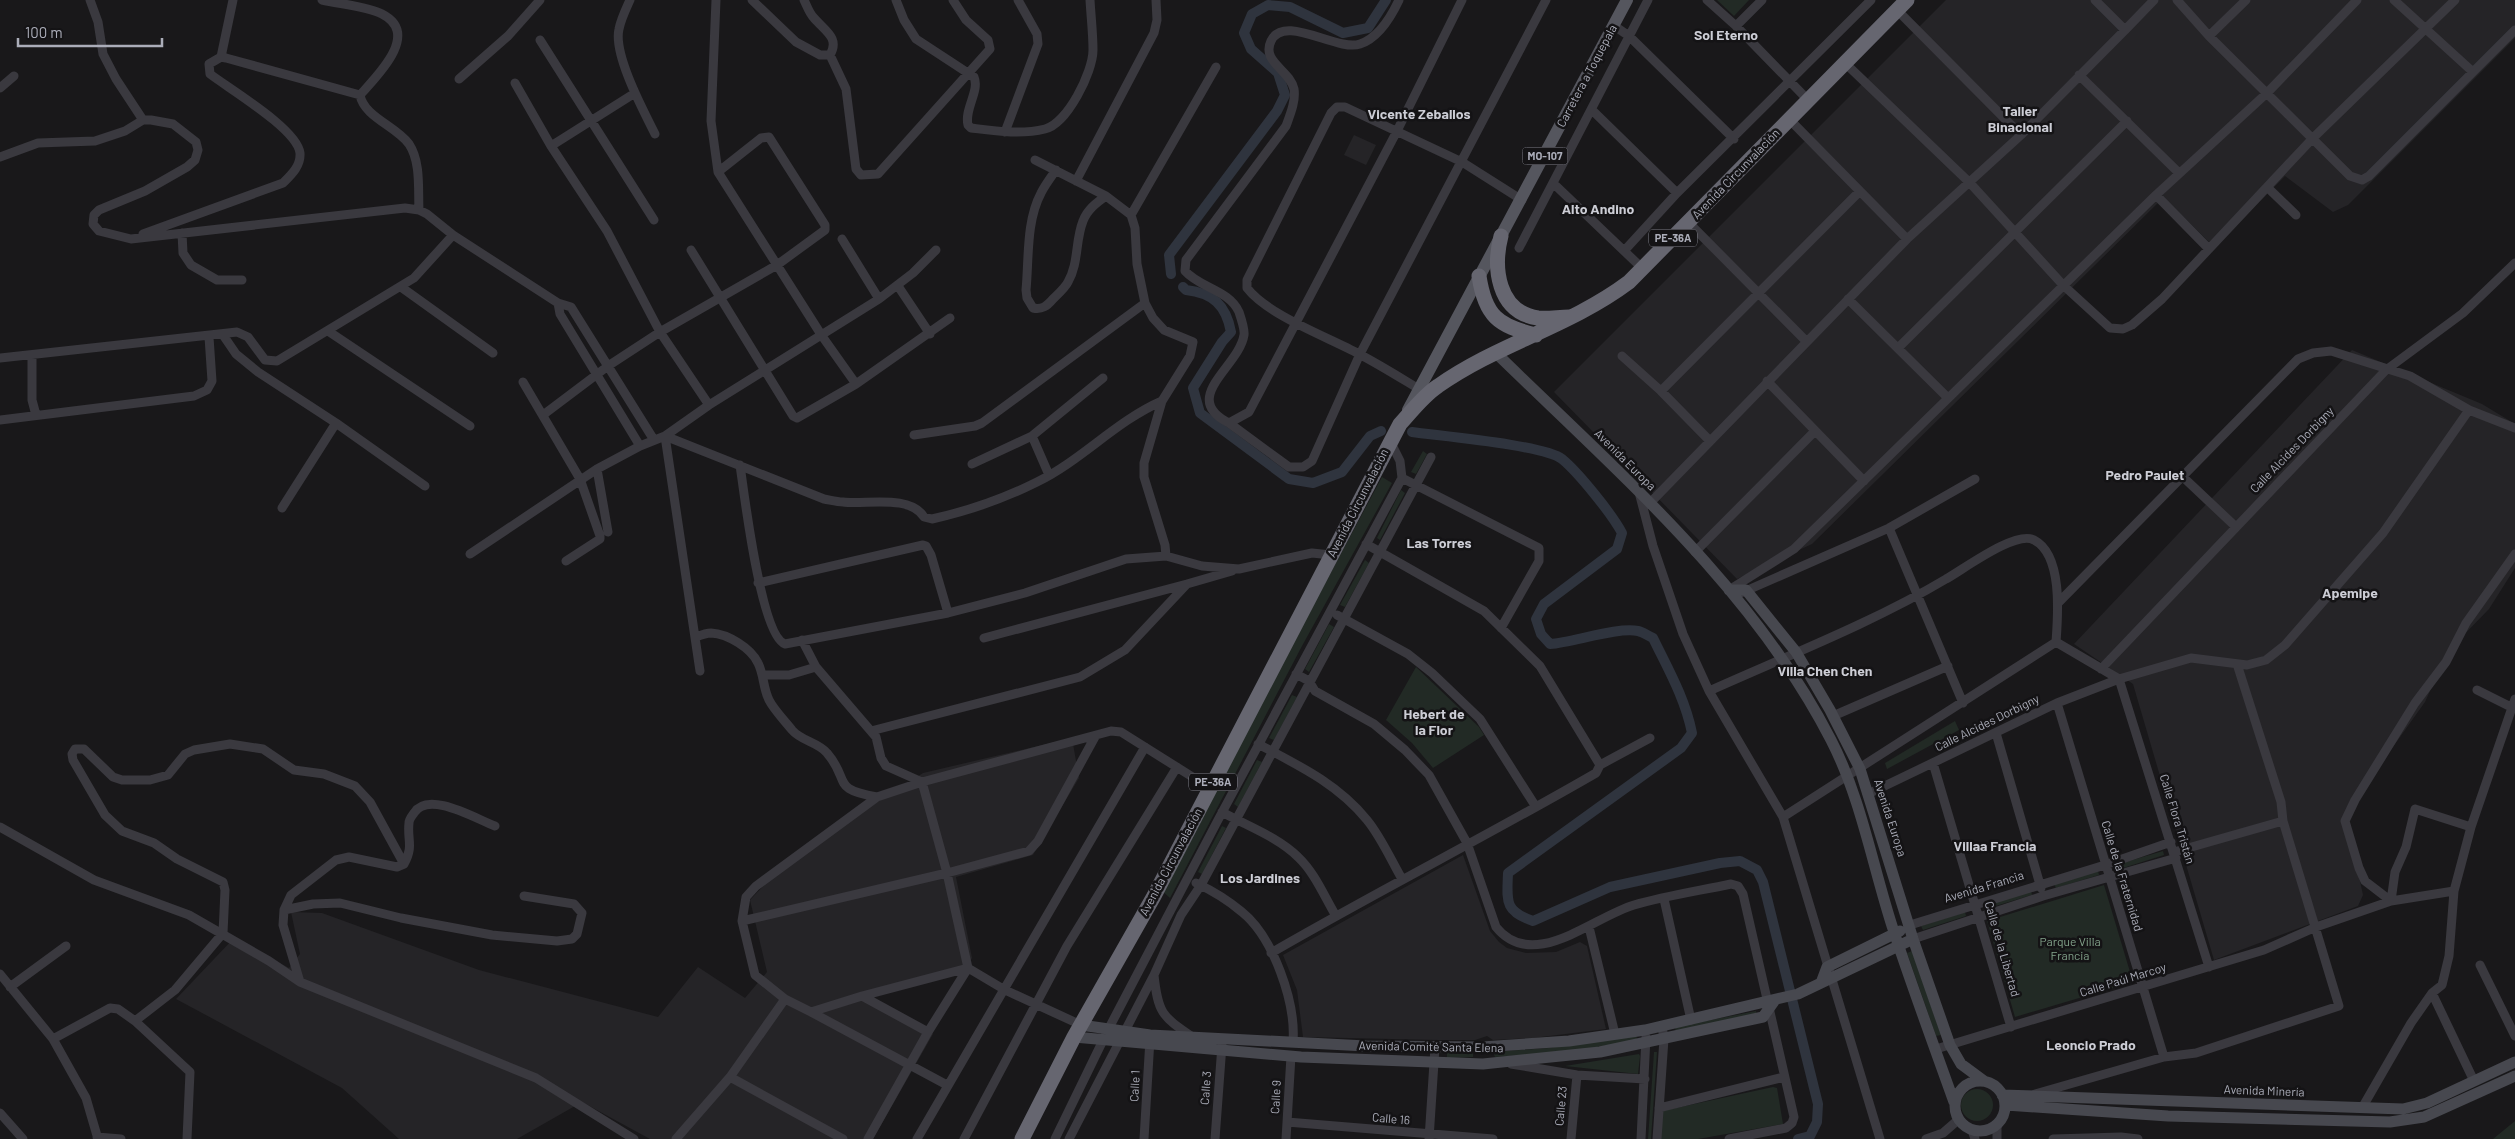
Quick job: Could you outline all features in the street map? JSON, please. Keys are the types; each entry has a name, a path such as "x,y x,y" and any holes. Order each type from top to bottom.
{"highway":[{"name":"Avenida Circunvalación","path":"1022,1139 1078,1031 1154,896 1400,424 1436,387 1460,372 1604,300 1643,269 1902,5"},
{"path":"1502,236 1496,254 1497,275 1507,300 1521,312 1536,318 1573,317"},
{"path":"1480,276 1482,296 1489,310 1500,323 1514,330 1536,335"}],"main road":[{"name":"Carretera a Toquepala","path":"1461,310 1522,200 1627,0"},
{"name":"Avenida Circunvalación","path":"1400,424 1461,310"},
{"name":"Avenida Europa","path":"1497,354 1639,492 1732,594 1782,658 1831,739 1849,776 1895,934 1954,1102"},
{"name":"Avenida Europa","path":"1746,590 1796,652 1834,716 1860,769 1950,1045 1960,1064 1984,1081"},
{"path":"1732,594 1746,590"},
{"name":"Avenida Francia","path":"1827,967 1910,925"},
{"path":"1078,1031 1109,1028 1126,1030 1150,1040 1194,1038 1435,1047 1482,1047 1569,1042 1645,1030 1774,1002 1798,994 1914,939"},
{"path":"1826,981 1827,967"},
{"name":"Avenida Comité Santa Elena","path":"1078,1031 1103,1040 1119,1042 1150,1040 1221,1051 1290,1056 1483,1064 1600,1052 1648,1043 1763,1017 1774,1002"},
{"name":"Avenida Minería","path":"2004,1100 2030,1095 2362,1108 2414,1108 2515,1062"},
{"path":"2004,1100 2005,1113 1996,1126 1985,1131 1973,1135 1958,1120 1954,1102 1959,1090 1969,1082 1984,1081 2004,1100 2177,1116 2410,1121 2450,1107 2515,1076"}],"street":[{"path":"90,0 98,22 103,54 143,120"},
{"path":"221,57 233,0"},
{"path":"322,0 382,14 393,21 398,30 398,43 394,54 360,95"},
{"path":"459,78 508,36 540,0"},
{"path":"630,0 618,30 618,40 635,93 655,134"},
{"path":"716,0 711,122 718,172 822,336 856,384"},
{"path":"752,0 796,42 820,55 830,55"},
{"path":"804,0 812,16 832,37 834,49 830,55"},
{"path":"896,0 904,20 916,39 976,80 967,112 968,125 972,128 1004,132 1045,129 1058,124 1077,97 1093,51 1090,0"},
{"path":"830,55 846,89 856,169 861,175 878,174 969,74 991,46 988,40 966,20 953,0"},
{"path":"1004,132 1038,44 1037,34 1018,0"},
{"path":"1076,181 1154,33 1157,20 1156,0"},
{"path":"1399,0 1390,18 1369,40 1358,45 1346,46 1297,30 1282,32 1272,39 1268,50 1270,58 1286,74 1294,89 1293,105 1286,126 1186,260 1185,271 1194,281 1230,300 1239,312 1245,334 1234,359 1215,382 1210,392 1210,407 1217,417 1229,423 1289,467 1297,468 1308,465 1312,461 1360,354 1546,0"},
{"path":"1229,423 1249,412 1397,131 1462,0"},
{"path":"1519,248 1554,184 1648,0"},
{"path":"1707,0 1736,26 1808,100"},
{"path":"1736,26 1762,0"},
{"path":"1624,251 1678,193 1871,0"},
{"path":"2095,0 2125,30"},
{"path":"1649,504 1907,238 2021,135 2154,0"},
{"path":"2177,0 2209,36 2350,176 2362,180 2369,176 2515,30"},
{"path":"2209,36 2246,0"},
{"path":"1732,594 1794,549 2156,195 2267,93 2357,0"},
{"path":"2394,0 2427,28 2473,72"},
{"path":"1845,63 1970,183 2063,285 2110,328 2123,329 2132,325 2162,299 2313,138 2455,0"},
{"path":"1902,5 2021,135"},
{"path":"1613,25 1629,36 1734,139"},
{"path":"540,40 654,220"},
{"path":"131,239 283,182 292,174 299,162 300,153 288,132 210,74 209,64 221,57 360,95 366,108 398,133 409,145 416,161 419,210"},
{"path":"1131,215 1216,66"},
{"path":"2079,75 2179,173"},
{"path":"0,88 14,76"},
{"path":"515,83 551,146 607,231 660,332 709,405"},
{"path":"551,146 591,123 635,93"},
{"path":"1420,388 1360,354 1295,322 1250,291 1247,280 1331,113 1337,107 1345,107 1462,162 1522,200"},
{"path":"1592,110 1678,193"},
{"path":"1789,119 1907,238"},
{"path":"0,157 38,143 95,141 125,131 143,120 162,120 178,127 196,142 198,150 195,160 187,167 145,190 99,210 94,215 94,224 100,231 131,239 405,208 419,210 453,235 558,303 571,306 654,440"},
{"path":"1898,348 2127,121"},
{"path":"544,415 608,366 660,332 722,299 777,265 824,232 825,228 772,139 765,136 761,138 718,172"},
{"path":"1036,160 1106,196 1131,215 1136,228 1137,264 1145,303 1164,330 1193,342 1190,356 1162,401 1144,463 1144,477 1165,545 1166,556"},
{"path":"1056,170 1041,192 1034,209 1026,290 1027,298 1033,308 1039,309 1047,306 1068,283 1075,265 1078,235 1083,220 1092,205 1106,196"},
{"path":"1554,184 1643,269"},
{"path":"2267,187 2296,215"},
{"path":"1661,391 1860,191"},
{"path":"2156,195 2209,249"},
{"path":"1688,222 1806,341"},
{"path":"182,233 183,253 191,265 217,280 242,280"},
{"path":"0,358 243,333 262,358 272,362 328,332 414,278 453,235"},
{"path":"842,239 879,299"},
{"path":"691,250 765,372 796,418 856,384 930,334 950,318"},
{"path":"470,554 580,479 640,446 666,436 709,405 765,372 879,299 898,286 936,250"},
{"name":"Calle Alcides Dorbigny","path":"2101,669 2386,370 2463,313 2515,263"},
{"path":"898,286 930,334"},
{"path":"400,287 493,353"},
{"path":"1848,299 1948,398"},
{"path":"558,303 560,314 640,446"},
{"path":"914,436 975,426 982,423 1145,303"},
{"path":"328,332 470,426"},
{"path":"223,334 236,354 258,372 336,423 425,486"},
{"path":"0,420 194,396 207,390 212,381 209,336"},
{"path":"2059,602 2298,359 2313,353 2331,352 2410,376 2469,410 2515,428"},
{"path":"32,356 32,400 36,415"},
{"path":"1622,356 1661,391 1710,441"},
{"path":"972,464 1032,436 1103,378"},
{"path":"1767,381 1864,481"},
{"path":"523,382 580,479 600,538 566,561"},
{"path":"666,436 824,499 844,503 870,501 911,506 920,511 924,517 932,519 988,502 1038,482 1140,411 1162,401"},
{"name":"Calle Alcides Dorbigny","path":"1868,794 2057,703 2119,679 2191,658 2247,665 2266,660 2285,645 2383,533 2469,410"},
{"path":"282,508 336,423"},
{"path":"1695,552 1815,431"},
{"path":"666,436 700,671"},
{"path":"1032,436 1049,475"},
{"path":"1054,1139 1109,1028 1189,880 1222,812 1296,674 1332,612 1402,478 1400,461 1390,442"},
{"path":"1069,1139 1154,974 1181,915 1201,885 1303,692 1431,457"},
{"path":"740,465 758,583 778,640 785,644 948,613 1025,593 1126,559 1166,556 1202,566 1239,569"},
{"path":"597,469 608,532"},
{"path":"2183,477 2236,527"},
{"path":"1402,478 1538,548 1539,561 1501,628"},
{"path":"1746,590 1889,528 1975,479"},
{"path":"1639,492 1653,546 1683,634 1709,691 1784,817 1827,967"},
{"path":"1889,528 1963,703"},
{"path":"1709,691 1918,596 2008,542 2027,537 2035,540 2046,549 2052,562 2059,602 2056,642"},
{"path":"1366,544 1484,611 1540,666 1600,765"},
{"path":"758,583 923,545 928,549 948,613"},
{"path":"984,638 1239,569 1312,553 1331,554"},
{"path":"2471,827 2415,809 2406,847 2395,872 2391,901 2365,881 2358,868 2345,821 2354,800 2415,703 2446,662 2466,623 2515,554"},
{"path":"872,731 1080,677 1125,650 1187,584"},
{"path":"1332,612 1408,654 1432,673 1480,719 1536,807"},
{"path":"696,636 711,633 725,636 740,644 758,661 763,675 764,688 770,702 794,732 821,746 829,755 845,786 852,793 877,798"},
{"path":"802,640 816,667 872,731 876,737 881,758 886,766 922,782"},
{"path":"2056,642 2119,679"},
{"path":"1784,817 2056,642"},
{"path":"2030,1095 2164,1056 2196,1053 2339,1006 2283,821 2281,802 2238,664"},
{"path":"1834,716 1948,666"},
{"path":"763,675 789,675 816,667"},
{"path":"1296,674 1309,681 1315,691 1374,724 1406,750 1429,776 1467,843 1496,927 1504,936 1516,943 1533,944 1560,940 1632,906 1730,884 1738,886 1743,894 1774,1002 1784,1077 1794,1117 1792,1123 1786,1128 1728,1139"},
{"name":"Calle Flora Tristán","path":"2119,679 2209,967"},
{"path":"1290,686 1303,692 1315,691"},
{"path":"2362,1108 2411,1023 2432,993 2442,985 2449,956 2454,891 2471,827 2513,703 2477,690"},
{"name":"Calle de la Fraternidad","path":"2057,703 2164,1056"},
{"path":"947,1085 785,999 755,975 742,921 746,897 756,886 877,798 922,782 1111,731 1121,732 1210,788"},
{"path":"1996,733 2044,896"},
{"path":"742,921 947,873 1033,849 1096,735"},
{"path":"1272,953 1402,879 1596,773 1600,765 1650,738"},
{"path":"135,1021 175,990 223,933 225,890 223,882 177,859 154,843 122,831 105,815 72,760 72,754 75,749 84,748 112,777 122,780 150,780 168,775 185,754 194,750 230,744 262,749 294,770 324,774 355,786 370,802 404,864"},
{"path":"1258,744 1324,779 1345,796 1368,821 1402,879"},
{"path":"917,1139 1145,747"},
{"name":"Calle de la Libertad","path":"1934,763 2012,1027"},
{"path":"964,1139 1067,946 1176,767"},
{"path":"868,1139 928,1032 968,968 947,873 922,782"},
{"path":"300,982 283,925 284,910 291,894 336,860 349,857 397,867 404,864 411,852 409,821 417,808 426,803 440,804 495,826"},
{"path":"1222,812 1285,846 1299,858 1311,872 1336,916"},
{"path":"1914,939 1980,916 2110,877 2283,821"},
{"path":"0,826 94,880 189,915 223,933 300,982 536,1078 634,1139"},
{"name":"Avenida Francia","path":"1910,925 2105,865 2171,842"},
{"path":"1189,880 1201,885 1242,912 1258,930 1272,953 1288,998 1292,1014 1293,1042"},
{"name":"Calle Paúl Marcoy","path":"1936,1049 2264,950 2316,927 2391,901 2454,891"},
{"path":"284,910 313,904 340,903 401,918 492,935 557,941 572,939 577,934 582,913 574,904 524,896"},
{"path":"1664,899 1691,1020"},
{"path":"1589,927 1616,1034"},
{"path":"10,987 66,946"},
{"path":"1152,949 1157,1004 1164,1016 1194,1038"},
{"path":"2480,965 2515,1036"},
{"path":"811,1012 862,996 968,968 1005,990 1037,1002 1078,1031"},
{"path":"0,974 53,1039 86,1098 97,1138 120,1139"},
{"path":"1826,981 1880,1139"},
{"path":"2432,993 2474,1081"},
{"path":"862,996 928,1032"},
{"path":"676,1139 730,1077 785,999"},
{"path":"53,1039 110,1008 118,1009 135,1021 190,1072 187,1139"},
{"path":"1657,1139 1664,1039 1662,1026"},
{"path":"1641,1139 1648,1043 1645,1030"},
{"name":"Calle 3","path":"1215,1139 1222,1039"},
{"name":"Calle 1","path":"1144,1139 1150,1040"},
{"path":"1429,1137 1435,1047"},
{"path":"1482,1047 1483,1064"},
{"name":"Calle 9","path":"1286,1139 1290,1056"},
{"path":"1505,1063 1577,1075 1645,1079"},
{"name":"Calle 23","path":"1571,1139 1577,1075"},
{"path":"730,1077 843,1139"},
{"path":"1659,1108 1784,1077"},
{"path":"0,1113 23,1139"},
{"path":"1926,1139 1943,1133 1958,1120"},
{"name":"Calle 16","path":"1287,1122 1429,1137 1493,1139"},
{"path":"1996,1126 1997,1139"},
{"path":"2053,1139 2121,1137 2138,1139"}],"shaded area":[{"path":"1946,0 2515,0 2515,38 2348,205 2333,212 2285,176 2230,232 2209,242 2164,197 1812,544 1737,579 1554,392"},
{"path":"1354,135 1376,145 1366,165 1344,155"},
{"path":"2352,350 2482,404 2515,424 2515,568 2489,609 2454,645 2439,671 2425,702 2348,810 2348,825 2363,895 2358,906 2214,960 2133,684 2074,644"},
{"path":"1072,738 1079,778 1033,855 956,877 972,958 967,966 867,994 933,1034 873,1139 650,1139 582,1102 517,1139 399,1139 342,1088 176,999 234,938 289,968 300,954 291,912 322,913 479,970 658,1017 698,967 745,998 767,972 750,900 791,857 923,773"},
{"path":"1463,855 1490,931 1507,948 1526,953 1556,952 1580,942 1587,946 1606,1029 1533,1038 1493,1040 1487,1036 1475,1040 1303,1037 1297,990 1283,955"}],"green space":[{"path":"1717,0 1749,0 1734,16"},
{"path":"1423,451 1427,454 1416,474 1411,472"},
{"path":"1382,477 1392,483 1302,646 1170,898 1161,890"},
{"path":"1401,490 1405,493 1380,540 1377,538"},
{"path":"1365,560 1369,563 1345,607 1340,605"},
{"path":"1329,624 1334,627 1309,672 1305,669"},
{"path":"1416,667 1479,727 1484,735 1433,768 1412,743 1386,720"},
{"path":"1292,695 1297,697 1274,740 1269,738"},
{"path":"1955,721 1959,730 1887,769 1885,763"},
{"path":"1257,760 1262,762 1238,807 1234,804"},
{"path":"1222,826 1226,828 1202,874 1198,872"},
{"path":"2163,851 2164,855 2120,869 2119,864"},
{"path":"2098,871 2099,875 2056,888 2054,884"},
{"name":"Parque Villa Francia","path":"2104,885 2133,982 2015,1017 1987,921"},
{"path":"2031,891 2032,895 1989,908 1988,905"},
{"path":"1965,912 1966,916 1923,930 1921,926"},
{"path":"1912,951 1941,1035 1936,1036 1907,953"},
{"path":"1756,1011 1757,1016 1676,1033 1675,1027"},
{"path":"1636,1034 1637,1040 1575,1051 1495,1057 1493,1052 1548,1048"},
{"path":"1654,1052 1657,1052 1651,1139 1648,1139"},
{"path":"1447,1053 1473,1053 1473,1057 1447,1058"},
{"path":"1639,1054 1638,1074 1565,1066"},
{"path":"1773,1087 1777,1088 1783,1124 1698,1139 1660,1139 1662,1111"},
{"path":"1977,1089 1983,1090 1988,1094 1992,1099 1992,1111 1988,1116 1983,1120 1977,1121 1971,1120 1966,1116 1962,1111 1961,1105 1962,1099 1966,1094 1971,1090"},
{"path":"2515,1121 2515,1139 2493,1139"}],"waterway":[{"path":"1171,274 1169,255 1277,111 1285,95 1278,73 1251,49 1244,33 1252,14 1268,5 1290,7 1343,33 1368,28 1386,0"},
{"path":"1183,287 1186,290 1211,297 1217,302 1226,314 1231,332 1222,342 1193,388 1200,413 1289,479 1313,483 1342,472 1370,436 1381,431"},
{"path":"1412,432 1535,449 1562,459 1577,473 1603,505 1622,533 1617,549 1544,604 1536,619 1541,634 1550,644 1629,630 1640,632 1653,638 1681,696 1692,733 1681,748 1508,873 1507,891 1509,904 1517,913 1533,921 1610,887 1720,863 1740,861 1757,870 1763,882 1818,1104 1817,1122 1810,1136 1798,1139"}],"district":[{"name":"Sol Eterno","path":"1726,35"},
{"name":"Vicente Zeballos","path":"1419,114"},
{"name":"Taller Binacional","path":"2020,120"},
{"name":"Alto Andino","path":"1598,209"},
{"name":"Pedro Paulet","path":"2145,475"},
{"name":"Las Torres","path":"1439,543"},
{"name":"Apemipe","path":"2350,593"},
{"name":"Villa Chen Chen","path":"1825,671"},
{"name":"Hebert de la Flor","path":"1434,722"},
{"name":"Villaa Francia","path":"1995,846"},
{"name":"Los Jardines","path":"1260,878"},
{"name":"Leoncio Prado","path":"2091,1045"}]}
